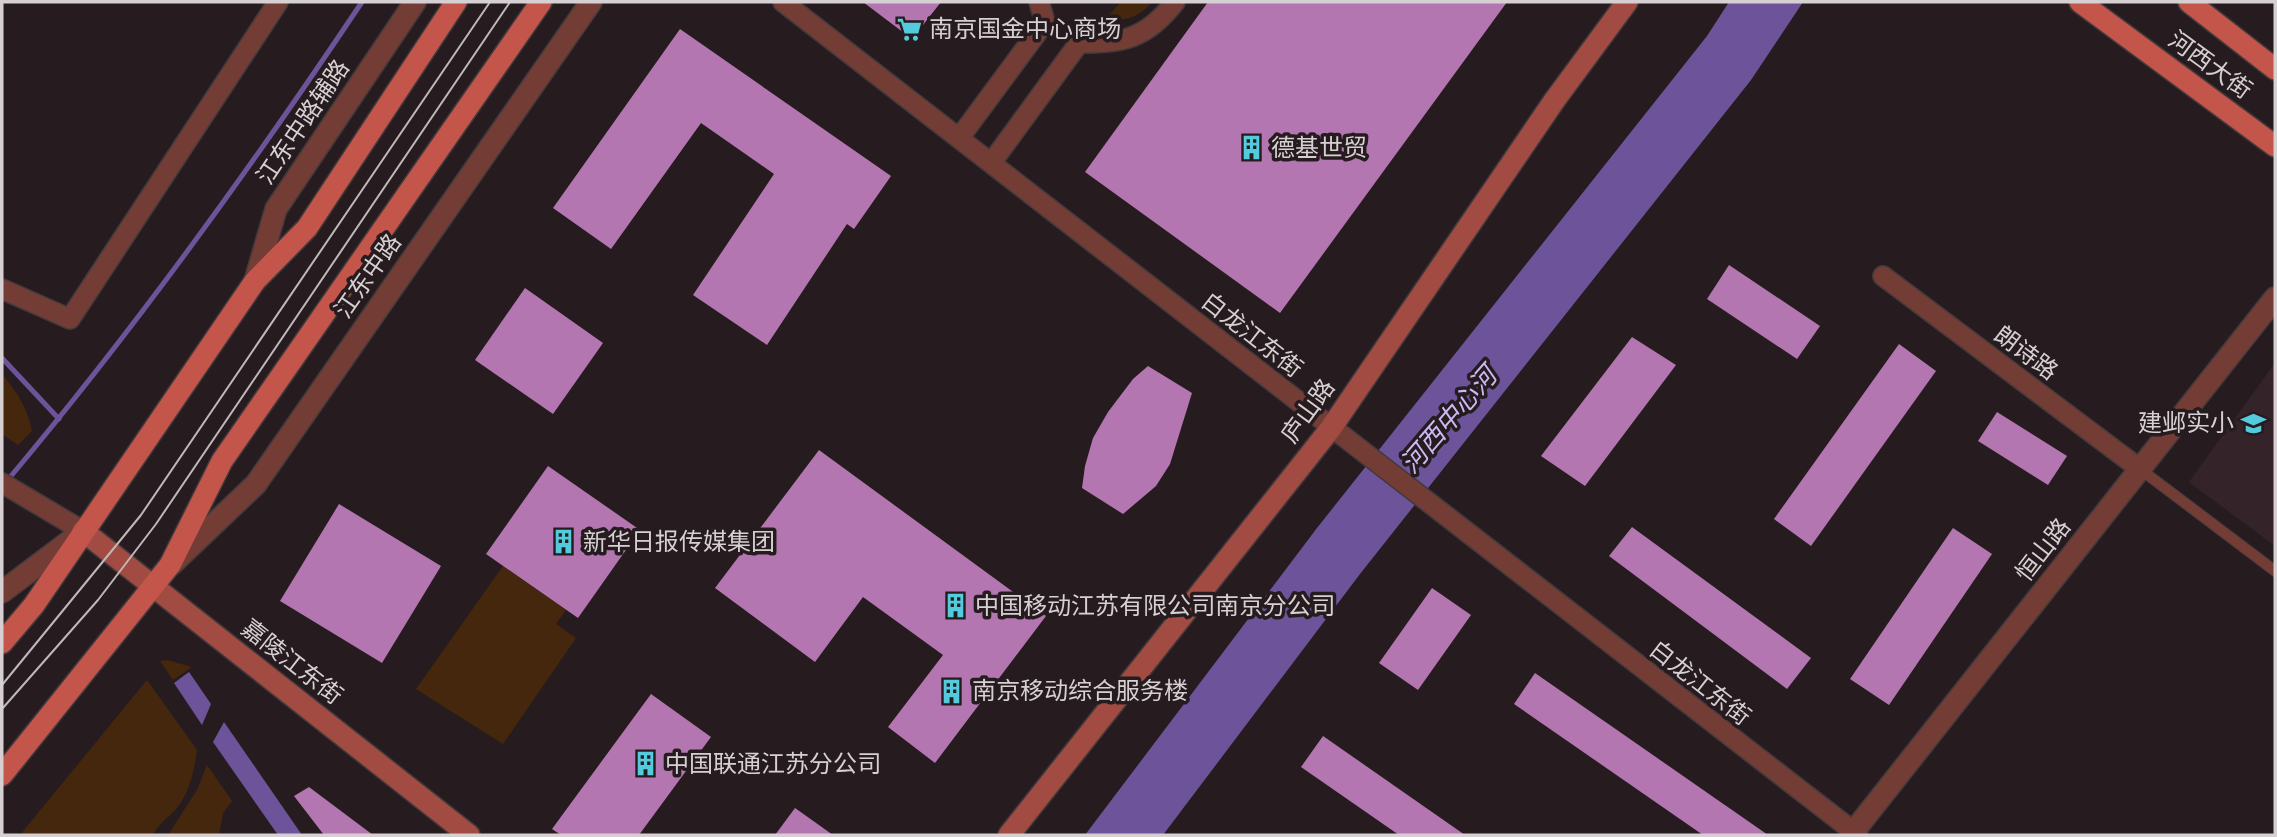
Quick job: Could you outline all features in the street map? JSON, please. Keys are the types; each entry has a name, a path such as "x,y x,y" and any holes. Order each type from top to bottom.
{"main road":[{"path":"2,643 34,605 255,281 307,228 456,2"},
{"name":"江东中路","path":"2,775 170,565 222,461 541,2"},
{"name":"庐山路","path":"1009,835 1331,428 1554,101 1627,2"},
{"name":"河西大街","path":"2080,2 2275,146"},
{"name":"河西大街","path":"2189,2 2275,69"},
{"name":"嘉陵江东街","path":"83,531 469,835"}],"street":[{"path":"2,289 70,319 278,2"},
{"name":"江东中路辅路","path":"255,281 276,209 415,2"},
{"name":"江东中路","path":"170,565 256,484 590,2"},
{"name":"白龙江东街","path":"783,2 1854,834"},
{"path":"960,137 1045,22 1039,2"},
{"path":"992,162 1079,43 1108,43 1138,37 1162,19 1175,2"},
{"name":"朗诗路","path":"1883,275 2140,469"},
{"name":"恒山路","path":"1854,834 2275,298"},
{"path":"2,483 83,531 2,592"}],"lane":[{"path":"2140,469 2275,571"}],"shaded area":[{"path":"1121,2 1151,3 1142,12 1125,19 1107,17"},
{"name":"建邺实小","path":"2275,363 2275,546 2189,482"},
{"path":"2,374 21,400 32,431 18,445 2,434"},
{"path":"503,566 566,610 556,624 576,638 503,744 416,689"},
{"path":"167,660 192,667 173,680 160,661"},
{"path":"147,680 197,750 193,773 181,803 153,835 20,835"},
{"path":"207,765 232,801 223,813 219,835 168,835 197,790"}],"water":[{"name":"河西中心河","path":"1729,2 1803,2 1751,80 1360,574 1163,835 1085,835 1317,528 1707,36"},
{"path":"189,672 211,704 202,725 174,683"},
{"path":"224,722 302,835 278,835 213,742"}],"building":[{"name":"南京国金中心商场","path":"863,2 941,2 912,39"},
{"name":"德基世贸","path":"1208,2 1507,2 1280,313 1085,172"},
{"path":"680,29 891,176 854,229 847,224 767,345 693,295 774,174 701,123 611,249 553,208"},
{"path":"1729,265 1820,326 1797,359 1707,299"},
{"path":"525,288 603,343 553,414 475,360"},
{"path":"1632,337 1676,365 1585,486 1541,456"},
{"path":"1899,344 1936,371 1811,546 1774,519"},
{"path":"1148,366 1192,393 1170,464 1156,486 1123,514 1082,488 1085,466 1093,438 1108,412 1133,379"},
{"path":"1997,412 2067,456 2048,485 1978,441"},
{"name":"中国移动江苏有限公司南京分公司","path":"819,450 1046,616 935,763 888,727 943,655 863,597 815,662 715,588"},
{"name":"新华日报传媒集团","path":"548,466 640,530 578,618 486,554"},
{"path":"339,504 441,566 382,663 280,601"},
{"path":"1632,527 1811,658 1787,689 1609,556"},
{"path":"1953,528 1992,554 1889,705 1850,679"},
{"path":"1432,588 1471,615 1418,690 1379,663"},
{"path":"1535,673 1768,835 1703,835 1514,704"},
{"name":"中国联通江苏分公司","path":"651,694 711,737 639,835 561,835 552,829"},
{"path":"1323,736 1465,835 1399,835 1301,767"},
{"path":"309,787 373,835 324,835 294,796"},
{"name":"中国联通江苏分公司","path":"795,808 833,835 775,835"}],"waterway":[{"path":"6,482 100,366 191,247 362,2"},
{"path":"2,358 59,419"}],"tram line":[{"path":"2,685 141,515 490,2"},
{"path":"2,709 98,600 156,524 510,2"}],"place":[{"name":"南京国金中心商场","path":"909,29"},
{"name":"德基世贸","path":"1251,148"},
{"name":"建邺实小","path":"2254,423"},
{"name":"新华日报传媒集团","path":"563,542"},
{"name":"中国移动江苏有限公司南京分公司","path":"955,606"},
{"name":"南京移动综合服务楼","path":"952,691"},
{"name":"中国联通江苏分公司","path":"645,764"}]}
